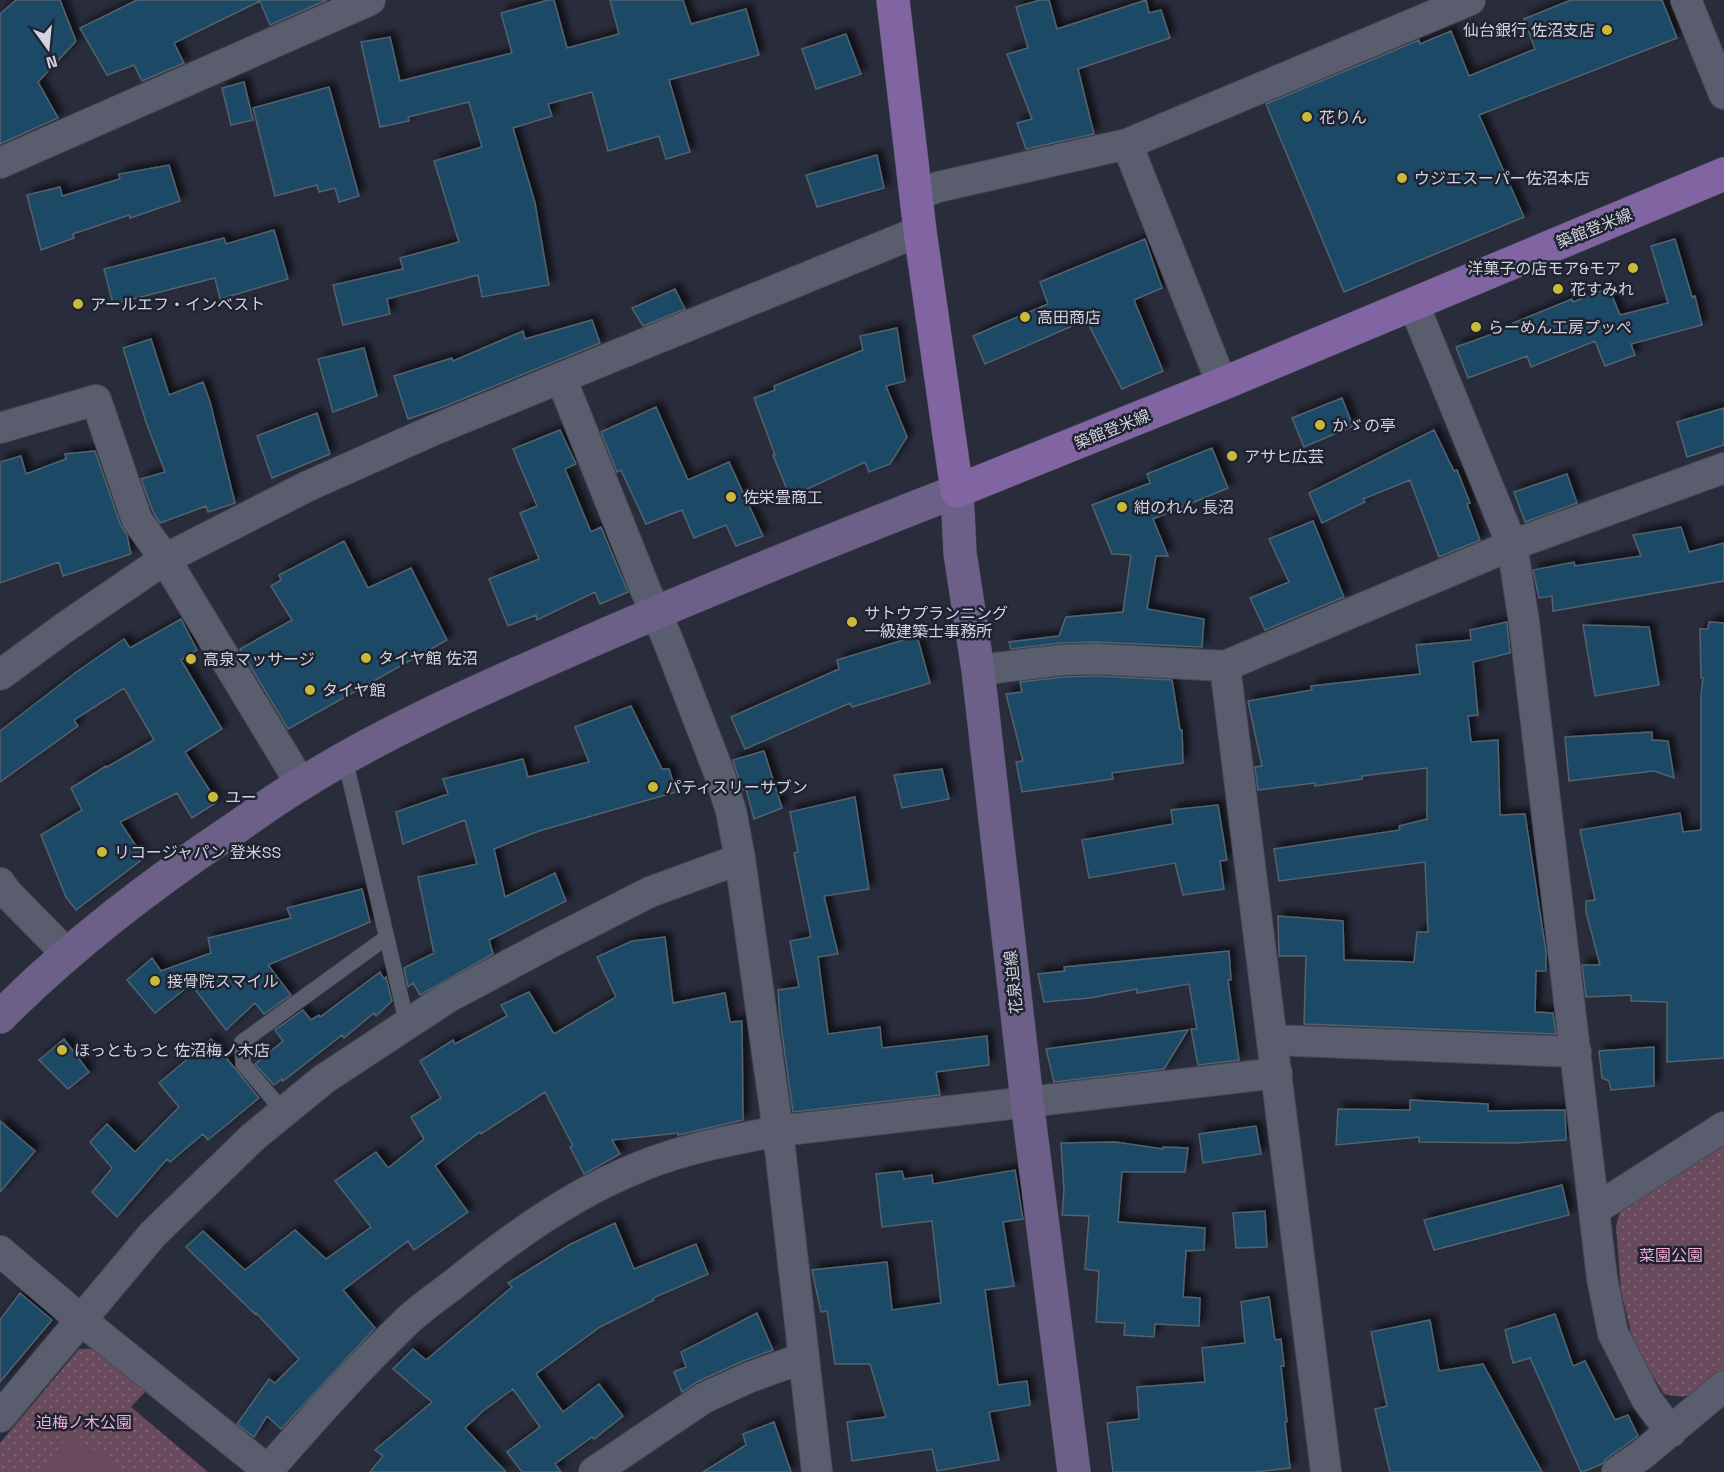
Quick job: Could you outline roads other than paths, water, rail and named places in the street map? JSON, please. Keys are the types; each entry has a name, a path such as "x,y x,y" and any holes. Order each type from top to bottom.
{"main road":[{"path":"893,0 920,231 957,492"},
{"name":"築館登米線","path":"957,492 1724,174"}],"street":[{"path":"0,163 370,0"},
{"path":"917,195 938,187 1127,144 1470,0"},
{"path":"1686,0 1724,93"},
{"path":"1127,144 1222,384"},
{"path":"0,675 165,559 308,486 436,429 920,231"},
{"path":"1413,303 1512,545 1524,622 1602,1278 1613,1333 1647,1400 1671,1432"},
{"path":"561,378 656,612 718,770 731,811 740,859 778,1131 802,1358 817,1472"},
{"path":"0,428 96,400 136,520 165,559 301,784"},
{"path":"978,670 1097,658 1225,666 1512,545 1724,468"},
{"path":"0,1017 68,955 143,894 207,847 301,784 345,759 437,710 656,612 957,492"},
{"name":"花泉迫線","path":"957,492 960,553 978,670 1027,1101 1074,1472"},
{"path":"1225,666 1326,1472"},
{"path":"0,1417 153,1234 253,1137 324,1079 447,998 650,892 740,859"},
{"path":"0,883 68,955"},
{"path":"1272,1040 1576,1052"},
{"path":"0,1251 81,1320 269,1471 315,1416 405,1322 480,1263 552,1212 600,1185 650,1163 714,1143 778,1131 1276,1073"},
{"path":"1594,1210 1724,1127"},
{"path":"594,1472 704,1398 750,1377 802,1358"},
{"path":"1617,1472 1671,1432 1724,1386"}],"lane":[{"path":"345,759 407,1024"},
{"path":"284,1112 243,1064 242,1042 387,937"}],"place":[{"name":"仙台銀行 佐沼支店","path":"1607,30"},
{"name":"花りん","path":"1307,117"},
{"name":"ウジエスーパー佐沼本店","path":"1402,178"},
{"name":"洋菓子の店モア&モア","path":"1633,268"},
{"name":"花すみれ","path":"1558,289"},
{"name":"アールエフ・インベスト","path":"78,304"},
{"name":"高田商店","path":"1025,317"},
{"name":"らーめん工房プッぺ","path":"1476,327"},
{"name":"かゞの亭","path":"1320,425"},
{"name":"アサヒ広芸","path":"1232,456"},
{"name":"佐栄畳商工","path":"731,497"},
{"name":"紺のれん 長沼","path":"1122,507"},
{"name":"サトウプランニング 一級建築士事務所","path":"852,622"},
{"name":"タイヤ館 佐沼","path":"366,658"},
{"name":"高泉マッサージ","path":"191,659"},
{"name":"タイヤ館","path":"310,690"},
{"name":"パティスリーサブン","path":"653,787"},
{"name":"ユー","path":"213,797"},
{"name":"リコージャパン 登米SS","path":"102,852"},
{"name":"接骨院スマイル","path":"155,981"},
{"name":"ほっともっと 佐沼梅ノ木店","path":"62,1050"}],"park label":[{"name":"菜園公園","path":"1671,1255"},
{"name":"迫梅ノ木公園","path":"84,1422"}]}
